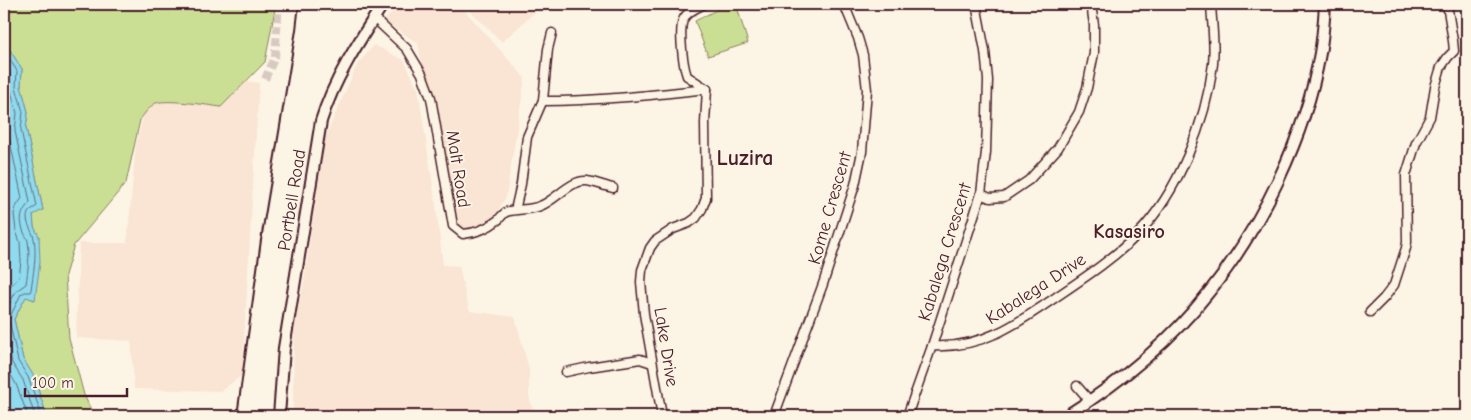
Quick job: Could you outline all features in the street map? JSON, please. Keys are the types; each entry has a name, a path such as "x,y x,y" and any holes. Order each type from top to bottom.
{"main road":[{"name":"Portbell Road","path":"279,416 284,348 321,122 340,76 383,4"},
{"path":"1066,416 1116,383 1179,326 1209,292 1244,244 1282,173 1304,112 1320,54 1325,4"}],"street":[{"path":"704,4 688,13 681,32 687,76 707,89"},
{"name":"Kome Crescent","path":"774,416 823,284 855,185 862,152 867,90 863,55 844,4"},
{"name":"Kabalega Crescent","path":"907,416 932,346 981,194 986,152 988,98 985,51 976,4"},
{"path":"981,194 990,198 1001,198 1011,193 1029,180 1058,148 1079,112 1087,88 1094,53 1092,4"},
{"name":"Kabalega Drive","path":"932,346 946,347 970,343 1001,332 1094,271 1137,235 1149,221 1173,187 1204,109 1213,64 1211,4"},
{"path":"1370,312 1394,286 1406,248 1406,175 1416,144 1430,117 1431,103 1441,67 1454,51 1447,4"},
{"name":"Malt Road","path":"374,18 407,50 422,74 430,92 453,227 463,234 475,233 497,221 505,213 517,209 532,209 544,205 569,186 583,181 613,188"},
{"path":"517,209 526,145 542,101 548,48 552,33"},
{"path":"542,101 595,100 707,89"},
{"name":"Lake Drive","path":"662,416 652,363 641,282 643,264 655,241 673,228 694,220 702,209 706,198 705,122 707,89"},
{"path":"566,372 640,359 652,363"},
{"path":"1077,386 1090,401"}],"shaded area":[{"path":"400,4 459,4 525,78 506,197 490,224 450,231 418,43 384,21"},
{"path":"463,4 544,4 502,42"},
{"path":"374,45 404,60 418,89 443,265 459,266 470,311 515,317 529,369 529,396 534,416 293,416 294,323 303,288 325,138 357,65"},
{"path":"156,67 259,83 242,375 221,391 134,389 131,341 76,338 79,243 127,243 136,145"}],"green space":[{"path":"4,4 276,4 265,62 221,107 161,102 154,104 145,113 140,120 126,183 74,245 65,275 69,338 84,395 94,416 47,416 33,375 23,359 14,319 26,296 34,300 39,236 34,227 33,214 43,210 26,128 28,112 21,86 22,69 4,41"},
{"path":"728,4 736,4 748,43 708,56 695,21"}],"water":[{"path":"4,41 22,69 21,86 28,112 26,128 43,210 33,215 34,227 39,236 40,262 35,300 26,297 14,319 23,359 33,375 47,416 4,416"}],"tunnel":[{"path":"265,79 275,57 279,4"}],"railway":[{"path":"237,416 261,240 299,4"}],"district":[{"name":"Luzira","path":"745,158"},
{"name":"Kasasiro","path":"1129,231"}]}
